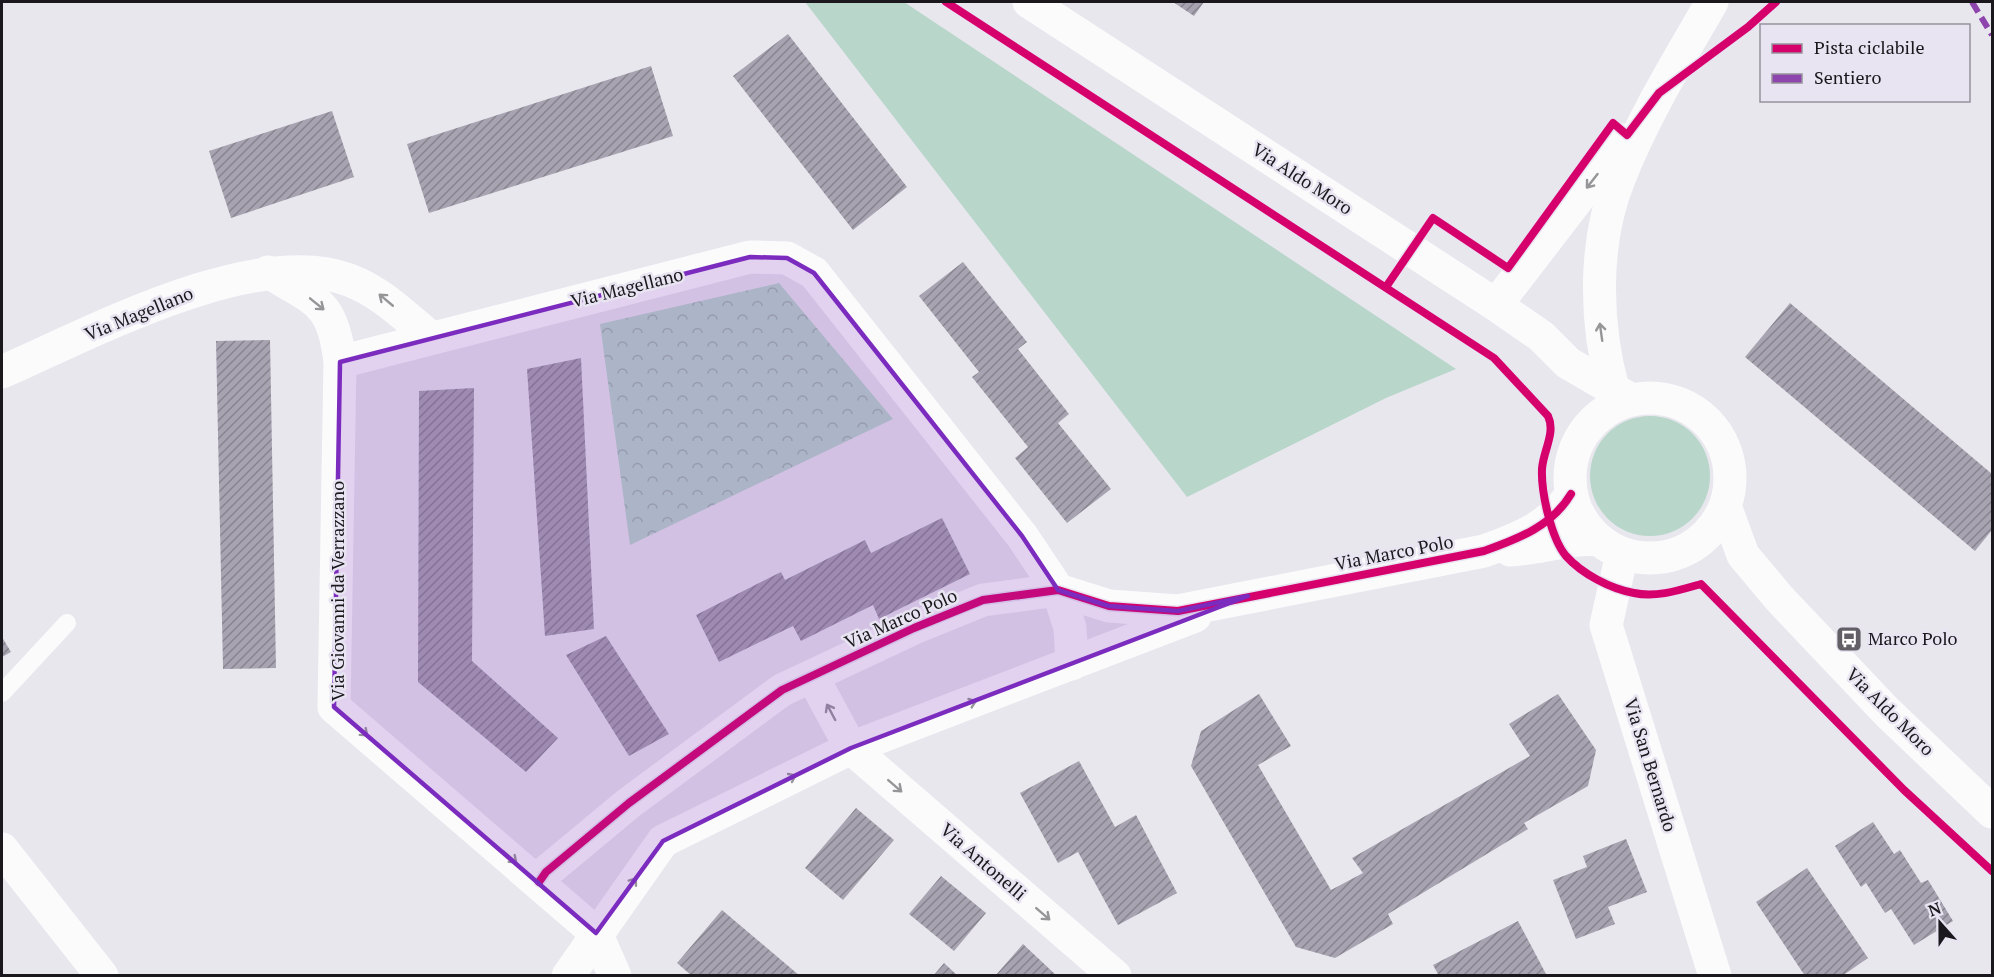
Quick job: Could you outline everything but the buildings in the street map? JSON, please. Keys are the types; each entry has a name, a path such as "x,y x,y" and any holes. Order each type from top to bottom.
{"street":[{"name":"Via Aldo Moro","path":"1029,2 1496,305 1541,336 1568,363 1622,394"},
{"path":"1622,394 1600,324 1601,253 1618,180 1659,93 1712,2"},
{"path":"1496,305 1659,93"},
{"name":"Via Magellano","path":"2,372 185,292 268,272 311,272 347,279 377,293 430,338 750,257 787,258 814,273 1022,536 1058,590 1070,628 1072,664"},
{"name":"Via Giovanni da Verrazzano","path":"268,272 322,305 337,330 340,362 334,707 596,933"},
{"path":"340,362 430,338"},
{"name":"Via Aldo Moro","path":"1568,363 1587,427"},
{"path":"1622,394 1655,397 1680,403 1707,422 1718,434 1728,457 1731,482 1725,506 1713,528 1694,545 1672,556 1647,558 1610,547 1581,519 1571,494 1569,470 1575,448 1587,427 1622,394"},
{"name":"Via Marco Polo","path":"539,882 546,872 629,803 782,690 914,628 983,600 1058,590 1109,606 1178,611 1484,551 1524,537 1562,509 1571,494"},
{"name":"Via Aldo Moro","path":"1725,506 1743,555 1779,598 1887,712 1992,812"},
{"name":"Via Marco Polo","path":"1484,551 1530,550 1580,538 1610,547"},
{"path":"1694,545 1743,555"},
{"name":"Via San Bernardo","path":"1610,547 1606,625 1715,975"},
{"name":"Via Marco Polo","path":"568,975 663,841 851,748 1248,596"},
{"path":"812,676 851,748"},
{"name":"Via Antonelli","path":"851,748 1115,975"},
{"path":"2,849 102,975"},
{"path":"596,933 615,975"}],"lane":[{"path":"2,693 67,623"}],"highlighted area":[{"path":"750,257 787,258 814,273 1022,536 1058,590 1109,606 1178,611 1248,596 851,748 663,841 596,933 334,707 340,362"}],"green space":[{"path":"805,2 904,2 1456,369 1386,398 1187,497"},
{"path":"779,283 893,419 630,545 600,324"},
{"path":"1650,416 1673,420 1692,434 1706,453 1710,476 1706,499 1692,518 1673,532 1650,536 1627,532 1608,518 1594,499 1590,476 1594,453 1608,434 1627,420"}],"marked path":[{"path":"1972,2 1992,35"}],"cycle path":[{"path":"946,2 1494,358 1548,416 1551,429 1542,469 1543,490 1552,527 1566,556 1597,580 1634,593 1659,594 1701,584 1904,790 1992,871"},
{"path":"1386,287 1433,218 1508,268 1613,123 1627,135 1659,93 1748,27 1776,2"},
{"path":"539,882 546,872 629,803 782,690 914,628 983,600 1058,590 1109,606 1178,611 1484,551 1509,542 1544,523 1554,515 1571,494"}],"place":[{"name":"Marco Polo","path":"1849,639"}]}
